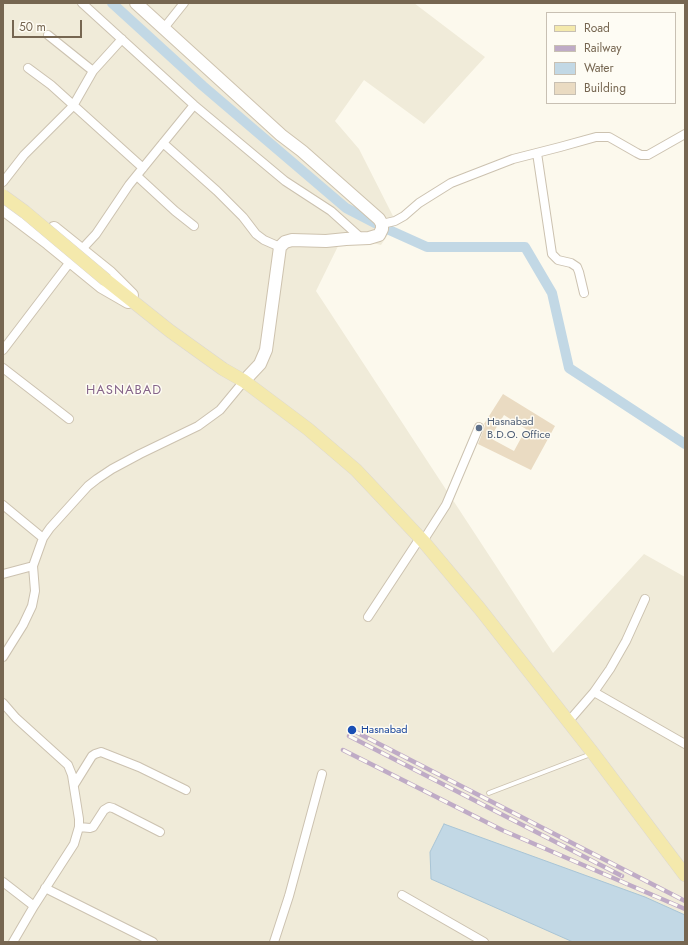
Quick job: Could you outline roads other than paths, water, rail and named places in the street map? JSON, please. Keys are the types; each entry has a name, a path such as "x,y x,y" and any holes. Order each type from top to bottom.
{"main road":[{"path":"3,196 25,212 140,308 196,350 244,382 308,429 356,470 421,539 480,609 593,753 685,875"}],"street":[{"path":"82,3 194,105 286,181 331,211 361,238"},
{"path":"4,654 23,625 32,606 35,591 33,566 43,538 50,528 97,479 140,454 204,422 220,410 260,364 266,350 280,247 285,242 292,240 326,242 369,238 378,235 382,229 382,224 379,219 350,195 302,151 281,135 136,3"},
{"path":"164,28 184,3"},
{"path":"48,35 93,71"},
{"path":"3,182 24,155 73,106 93,71 122,39"},
{"path":"28,68 51,85 144,168"},
{"path":"3,350 70,262 96,234 115,204 194,105"},
{"path":"382,224 395,221 404,216 419,204 451,183 513,159 596,137 609,137 641,155 648,155 685,134"},
{"path":"163,144 218,191 243,217 256,234 264,240 280,247"},
{"path":"537,153 552,254 558,260 571,263 577,267 584,293"},
{"path":"137,176 175,211 194,226"},
{"path":"3,189 110,273 134,297 140,308"},
{"path":"3,209 102,287 140,308"},
{"path":"3,368 69,419"},
{"path":"368,617 446,505 479,428"},
{"path":"3,506 43,538"},
{"path":"3,574 33,566"},
{"path":"568,722 594,692 626,641 645,599"},
{"path":"594,692 685,744"},
{"path":"3,703 16,718 68,765 72,775 79,809 79,827 74,844 45,888 13,942"},
{"path":"74,785 92,756 101,752 145,770 186,790"},
{"path":"274,942 289,896 322,774"},
{"path":"79,827 93,827 104,810 109,807 160,832"},
{"path":"3,882 34,906"},
{"path":"45,888 153,942"},
{"path":"402,895 484,942"}],"lane":[{"path":"489,793 593,753"}],"water":[{"path":"444,824 645,897 685,915 685,942 573,942 431,879 430,852"}],"waterway":[{"path":"112,3 203,86 346,208 375,223"},
{"path":"387,229 427,247 525,247 552,293 569,368 685,444"}],"railway":[{"path":"352,730 685,901"},
{"path":"349,736 622,876"},
{"path":"343,750 502,830 685,909"}],"place":[{"name":"Hasnabad B.D.O. Office","path":"479,428"},
{"name":"Hasnabad","path":"352,730"}],"district":[{"name":"HASNABAD","path":"124,391"}]}
